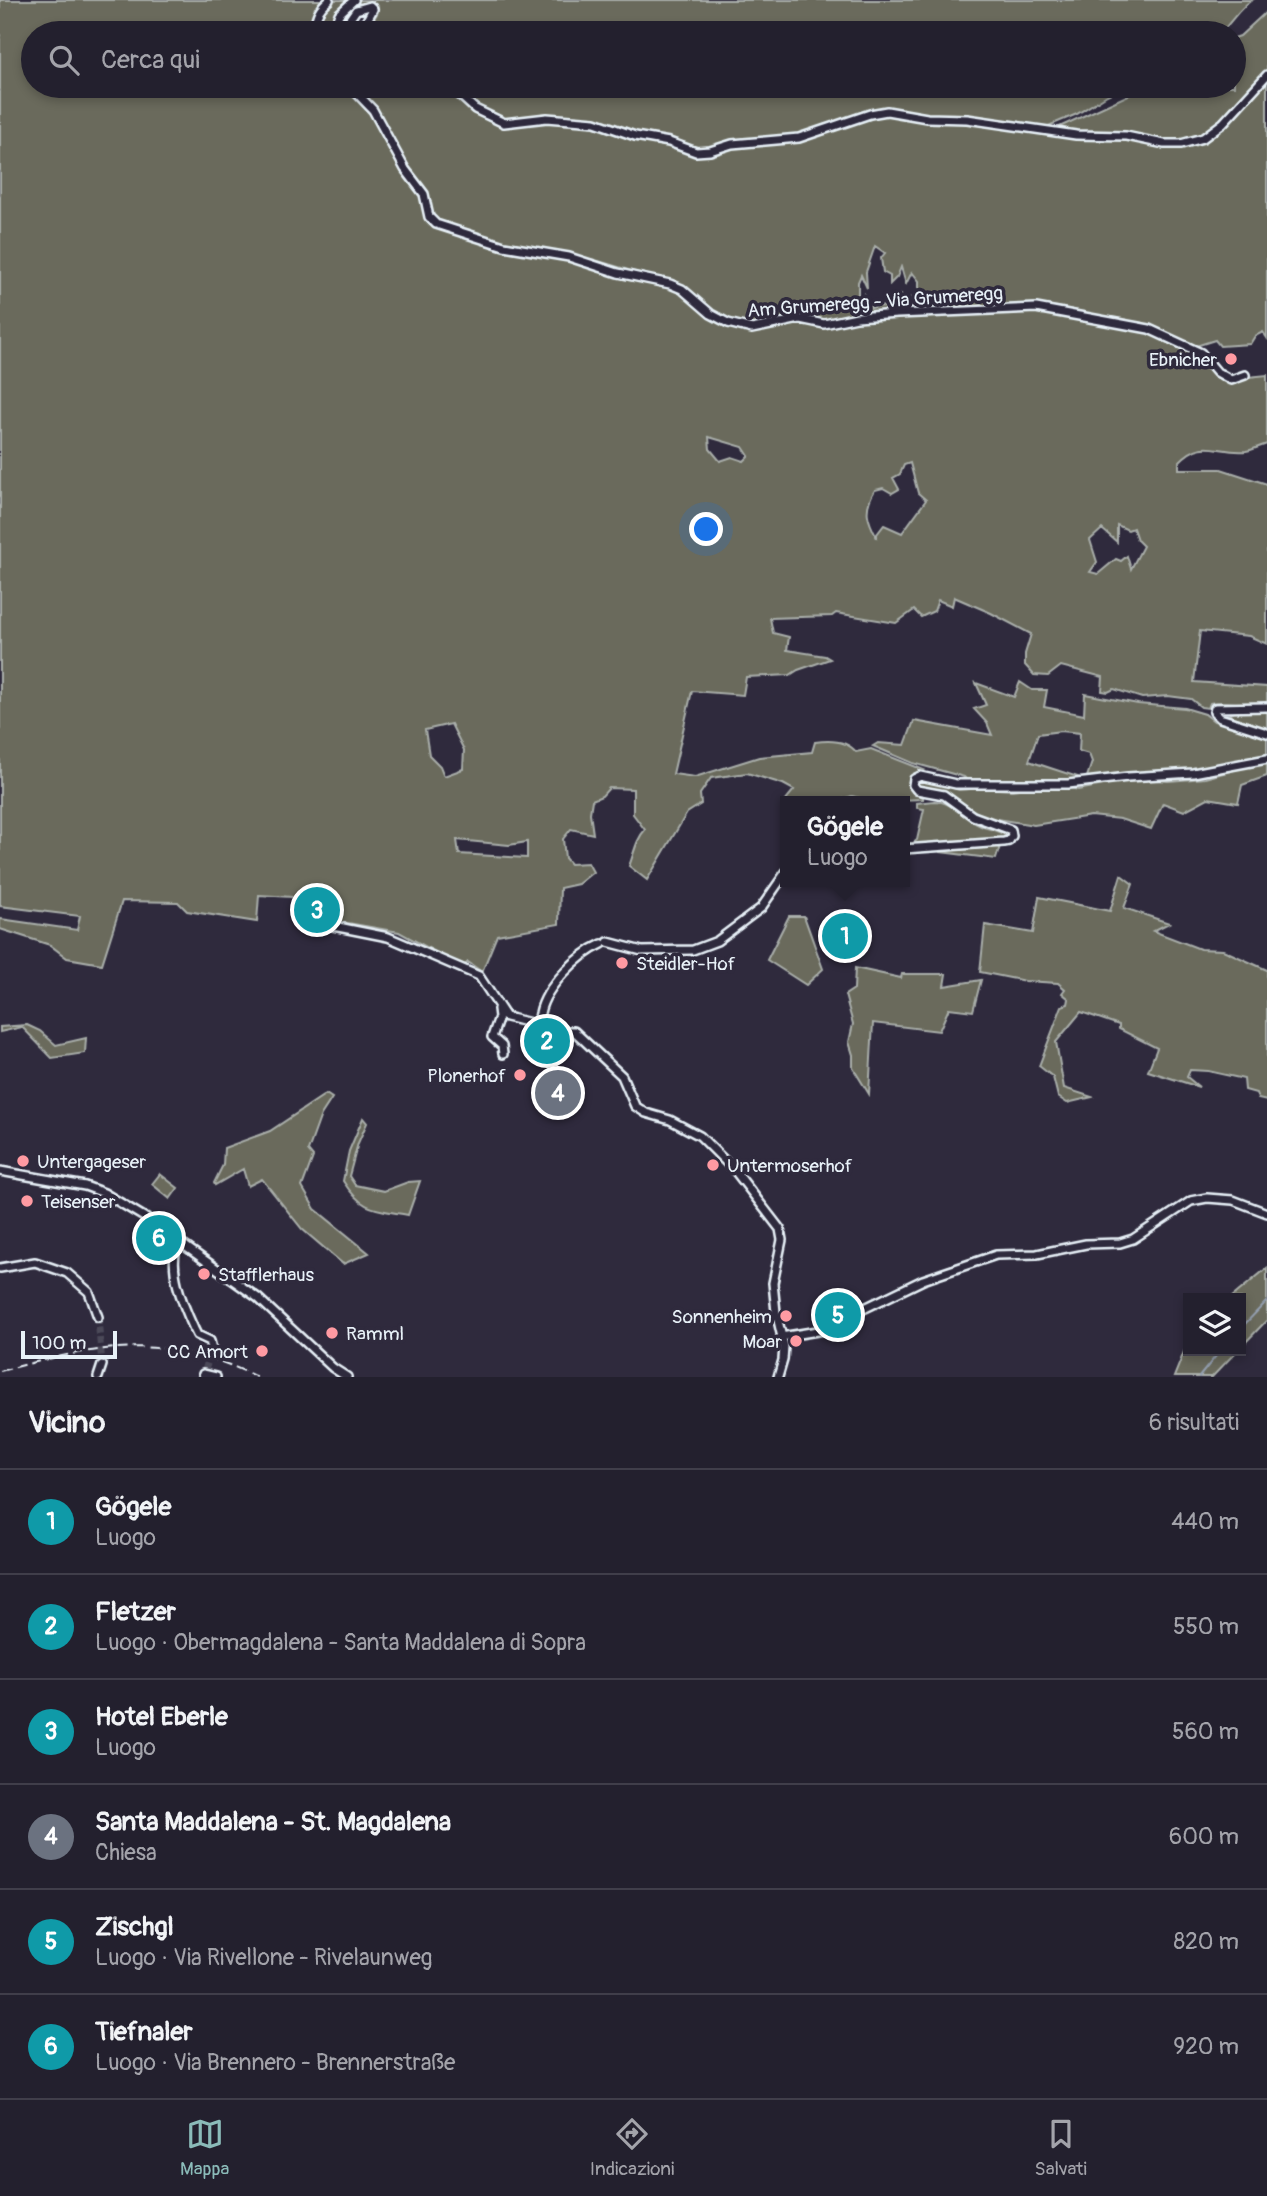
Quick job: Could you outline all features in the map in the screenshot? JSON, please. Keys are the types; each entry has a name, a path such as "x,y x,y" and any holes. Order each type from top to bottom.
{"street":[{"path":"316,21 316,16 329,0"},
{"path":"336,21 339,14 354,0"},
{"path":"348,21 356,10 370,6 373,11 367,21"},
{"path":"1246,98 1267,75"},
{"name":"Am Grumeregg - Via Grumeregg","path":"362,98 373,110 405,169 424,194 429,217 436,224 504,246 569,257 618,273 670,284 682,289 711,314 728,323 752,329 800,319 824,324 857,317 1036,308 1149,329 1201,353 1217,372 1231,380 1245,375"},
{"path":"463,98 475,109 504,123 548,118 595,122 696,152 732,144 799,138 870,114 887,111 927,118 967,119 1076,135 1126,136 1164,144 1181,144 1203,138 1223,123 1246,98"},
{"path":"1267,707 1220,707 1215,708 1214,712 1220,718 1267,733"},
{"path":"910,849 1003,842 1009,841 1012,836 1011,830 973,816 944,795 917,790 913,785 914,779 919,776 956,784 1068,784 1128,777 1194,774 1267,759"},
{"path":"778,1377 784,1346 773,1283 782,1240 780,1229 753,1192 700,1136 635,1106 622,1076 574,1031 562,1031 558,1037 557,1054 552,1056 534,1052 543,1000 550,989 592,948 605,943 655,951 693,950 717,941 761,908 780,881"},
{"path":"313,922 388,937 479,976 506,1017 535,1024 540,1028"},
{"path":"498,1005 499,1015 491,1036 502,1046 503,1054"},
{"path":"0,1171 85,1186 104,1193 145,1217 258,1298 333,1368 347,1377"},
{"path":"781,1337 830,1329 859,1311 923,1280 996,1255 1037,1254 1086,1244 1119,1243 1133,1239 1191,1201 1207,1198 1233,1199 1267,1213"},
{"path":"179,1241 175,1256 176,1279 197,1335 210,1341 212,1349"},
{"path":"0,1268 35,1262 67,1273 89,1292 98,1318"},
{"path":"98,1377 102,1365"},
{"path":"203,1374 216,1377"}],"green space":[{"path":"0,0 326,0 319,7 313,21 21,21 21,98 359,98 371,112 421,195 428,223 503,248 570,260 617,275 672,287 710,315 752,331 802,322 1036,310 1148,332 1200,356 1212,371 1231,384 1248,377 1267,375 1267,444 1246,451 1211,448 1196,450 1179,462 1179,469 1221,469 1267,484 1267,644 1249,636 1200,631 1194,682 1267,687 1267,702 1217,702 1210,703 1208,708 1201,707 1191,699 1168,696 1142,698 1114,689 1102,691 1103,677 1061,666 1048,676 1034,675 1025,665 1031,634 954,597 952,606 938,600 934,611 921,617 914,610 896,623 836,613 832,616 770,618 773,633 789,637 787,650 830,659 790,675 746,677 743,695 692,691 673,774 695,777 759,757 812,752 815,742 832,741 848,745 856,752 871,749 924,770 913,775 910,786 912,792 923,799 910,800 910,796 789,796 794,790 747,773 711,778 700,794 701,804 687,813 647,880 629,866 637,842 645,830 633,814 633,789 609,788 602,796 592,800 590,813 593,834 571,829 563,839 565,858 570,864 588,863 593,872 578,884 560,888 559,924 497,935 482,972 468,962 463,967 399,932 336,921 337,902 305,898 303,902 293,901 292,897 259,895 257,922 187,911 178,902 122,901 102,964 67,958 50,945 0,929 0,919 77,930 80,916 0,906","holes":["709,437 743,447 749,456 744,461 732,457 720,461 710,449","910,463 918,493 926,500 902,533 884,525 877,538 869,519 869,503 875,490 883,488 892,493 899,489 893,478 900,474 904,465","1117,525 1128,530 1133,528 1137,540 1143,546 1131,569 1127,556 1121,561 1116,559 1098,574 1090,572 1097,562 1090,540 1102,529 1117,542","451,724 464,750 463,769 444,776 440,766 429,755 425,730","457,840 509,845 527,842 527,858 459,854"]},
{"path":"333,0 349,0 339,9 334,21 317,21 326,5"},
{"path":"358,0 1252,0 1231,21 372,21 378,12 378,6 373,2 360,5 347,21 343,21 341,19 345,9"},
{"path":"1267,11 1267,338 1263,332 1255,336 1250,344 1220,346 1215,340 1196,346 1148,326 1059,307 1037,305 912,309 919,293 919,281 912,272 906,284 901,267 890,284 890,276 883,272 881,258 885,253 875,246 866,272 867,288 861,275 858,282 858,313 824,321 800,317 752,326 729,320 713,311 685,287 595,260 505,244 441,222 431,215 376,109 365,98 458,98 473,112 503,125 548,121 593,125 667,144 695,155 733,146 799,141 871,117 888,115 1076,132 1055,129 1122,98 1246,98 1246,30"},
{"path":"468,98 1102,98 1077,114 1046,127 887,109 798,136 696,149 595,120 504,120 477,107"},
{"path":"864,295 871,308 885,307 891,298 894,305 901,295 904,305 912,297 908,310 862,313"},
{"path":"1020,682 1032,690 1047,690 1044,707 1084,715 1085,694 1138,704 1185,708 1205,714 1214,721 1252,730 1267,738 1267,755 1199,770 1088,780 1092,762 1089,754 1079,751 1080,733 1061,731 1038,734 1029,761 1085,781 969,782 964,777 913,763 873,746 878,743 905,745 914,721 992,735 987,723 974,709 986,705 976,683 1014,697"},
{"path":"1267,711 1267,730 1229,715 1233,712"},
{"path":"1267,761 1267,776 1242,785 1238,803 1208,798 1184,811 1163,803 1151,829 1120,819 1091,816 1034,825 984,817 944,791 919,788 916,784 924,779 959,790 1067,787 1078,790 1145,779 1168,781 1205,778"},
{"path":"934,801 946,804 973,822 1005,835 1005,838 910,846 917,840 924,809 917,808 917,803"},
{"path":"1000,846 996,859 941,852 940,849"},
{"path":"1121,875 1133,884 1124,908 1169,923 1153,931 1200,949 1223,950 1267,970 1267,1101 1258,1099 1256,1093 1245,1090 1244,1079 1190,1070 1187,1077 1199,1087 1148,1071 1157,1048 1119,1029 1119,1025 1081,1012 1056,1042 1064,1088 1092,1097 1067,1103 1058,1097 1053,1077 1039,1066 1062,1006 1068,1004 1069,999 1062,993 1065,989 1058,983 1025,981 980,972 985,925 1033,933 1039,897 1110,911"},
{"path":"789,916 804,916 823,969 806,985 767,960"},
{"path":"855,968 901,978 902,974 946,974 944,986 981,980 973,1011 949,1008 939,1031 873,1023 869,1094 853,1068 849,1042 853,1024 845,995 854,989"},
{"path":"27,1025 40,1031 56,1045 86,1038 85,1053 52,1058 22,1027 0,1032 0,1027"},
{"path":"326,1094 332,1098 321,1115 308,1151 313,1157 302,1187 315,1209 369,1253 343,1264 302,1229 262,1179 248,1186 243,1169 215,1185 214,1183 223,1165 224,1148 270,1131"},
{"path":"363,1118 367,1123 349,1176 355,1185 384,1191 408,1182 420,1181 408,1215 370,1207 356,1198 343,1181 349,1151"},
{"path":"160,1174 178,1188 170,1199 152,1184"},
{"path":"1267,1268 1267,1320 1246,1342 1246,1293 1237,1293"},
{"path":"1183,1354 1232,1356 1212,1377 1174,1377"}],"waterway":[{"path":"1246,1323 1267,1301"},
{"path":"1199,1377 1216,1356"}],"tunnel":[{"path":"98,1317 102,1365"},
{"path":"205,1370 212,1349"}],"railway":[{"path":"0,1371 68,1355 129,1347 190,1353 257,1377"}],"place":[{"name":"Ebnicher","path":"1231,359"},
{"name":"Hotel Eberle","path":"317,910"},
{"name":"Gögele","path":"845,936"},
{"name":"Steidler-Hof","path":"622,963"},
{"name":"Fletzer","path":"547,1041"},
{"name":"Plonerhof","path":"520,1075"},
{"name":"Santa Maddalena - St. Magdalena","path":"558,1093"},
{"name":"Untergageser","path":"23,1161"},
{"name":"Untermoserhof","path":"713,1165"},
{"name":"Teisenser","path":"27,1201"},
{"name":"Tiefnaler","path":"159,1238"},
{"name":"Stafflerhaus","path":"204,1274"},
{"name":"Zischgl","path":"838,1315"},
{"name":"Sonnenheim","path":"786,1316"},
{"name":"Ramml","path":"332,1333"},
{"name":"Moar","path":"796,1341"},
{"name":"CC Amort","path":"262,1351"}]}
